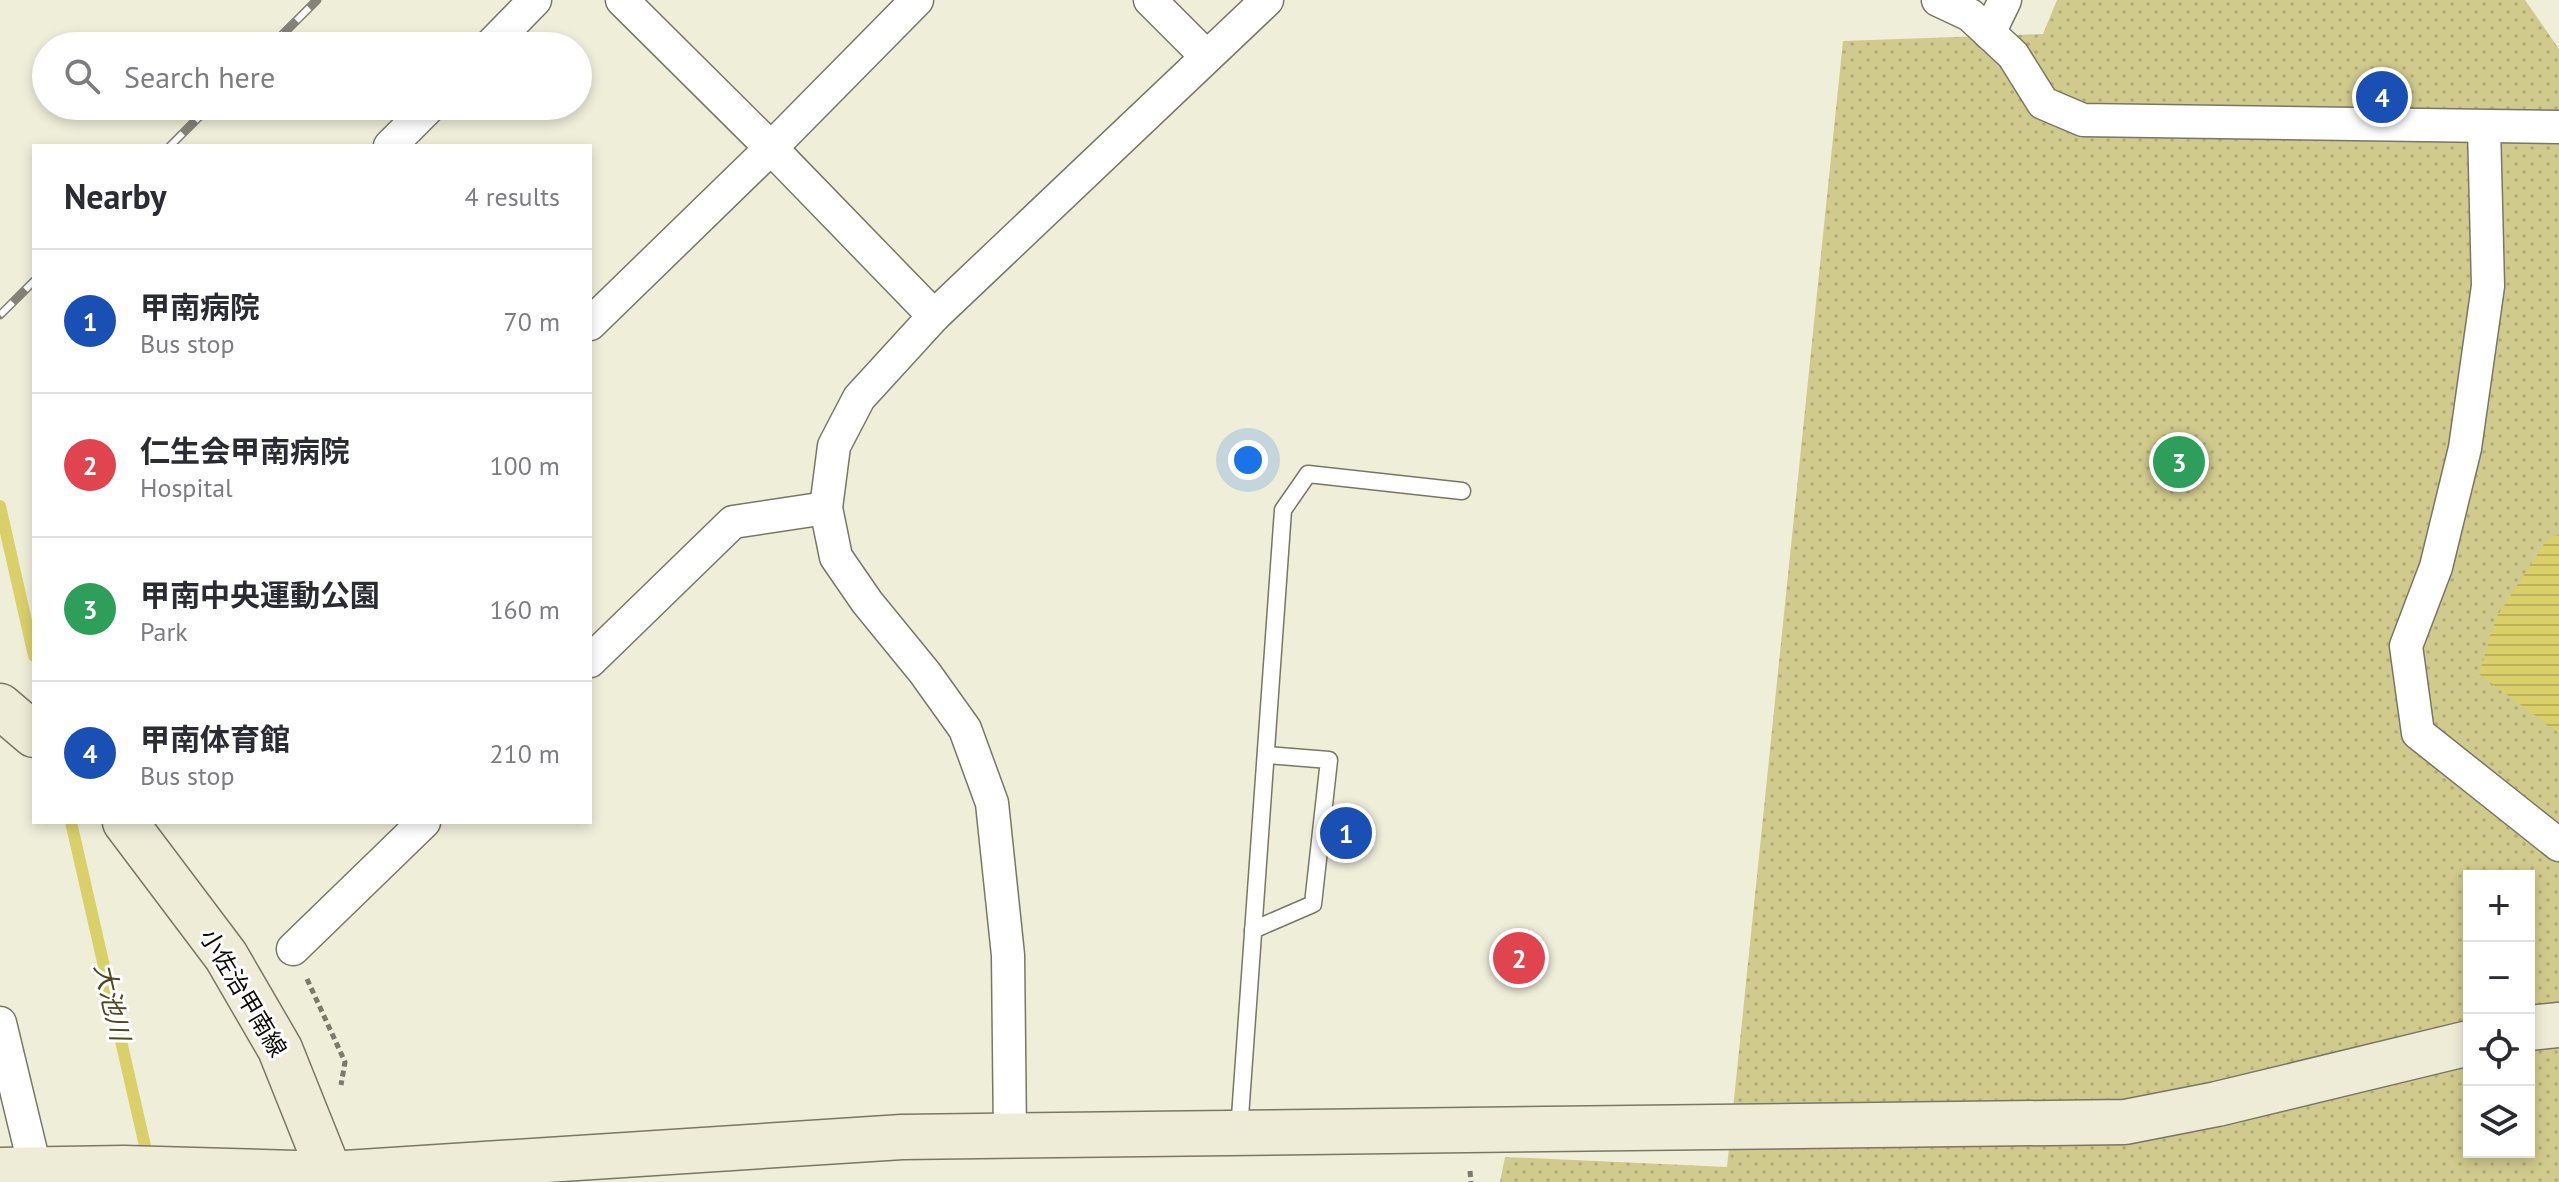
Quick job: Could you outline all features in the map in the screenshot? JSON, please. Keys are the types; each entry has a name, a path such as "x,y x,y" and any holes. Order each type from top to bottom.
{"street":[{"path":"504,32 535,0"},
{"path":"622,0 934,316"},
{"path":"592,322 917,0"},
{"path":"1150,0 1206,56"},
{"path":"1010,1135 1008,955 992,803 965,729 836,557 826,508 834,446 859,398 934,316 1267,0"},
{"path":"1938,0 1970,15 2013,55 2043,103 2083,120 2559,127"},
{"path":"1989,33 2005,0"},
{"path":"392,144 416,120"},
{"path":"2484,127 2488,286 2465,448 2436,567 2406,646 2418,733 2559,845"},
{"path":"592,659 733,522 826,508"},
{"path":"0,706 32,733"},
{"name":"小佐治甲南線","path":"127,824 226,956 280,1049 330,1178"},
{"path":"293,949 422,824"},
{"path":"0,1023 18,1169 126,1175 330,1178 902,1137 2125,1122 2217,1104 2463,1044"},
{"path":"2535,1027 2559,1025"}],"lane":[{"path":"1238,1132 1283,510 1308,474 1462,491"},
{"path":"1253,930 1313,904 1329,760 1266,755"}],"path":[{"path":"293,949 345,1062 340,1092"}],"shaded area":[{"path":"2057,0 2525,0 2559,49 2559,1182 1500,1182 1505,1157 1727,1167 1843,41 2043,34"},
{"path":"2559,534 2559,733 2479,674 2496,618 2546,541"}],"waterway":[{"name":"大池川","path":"0,506 32,647"},
{"name":"大池川","path":"71,824 148,1159"}],"railway":[{"path":"285,32 317,0"},
{"path":"172,144 196,120"},
{"path":"0,315 32,283"}],"place":[{"name":"甲南体育館","path":"2382,97"},
{"name":"甲南中央運動公園","path":"2179,462"},
{"name":"甲南病院","path":"1346,833"},
{"name":"仁生会甲南病院","path":"1519,958"}]}
